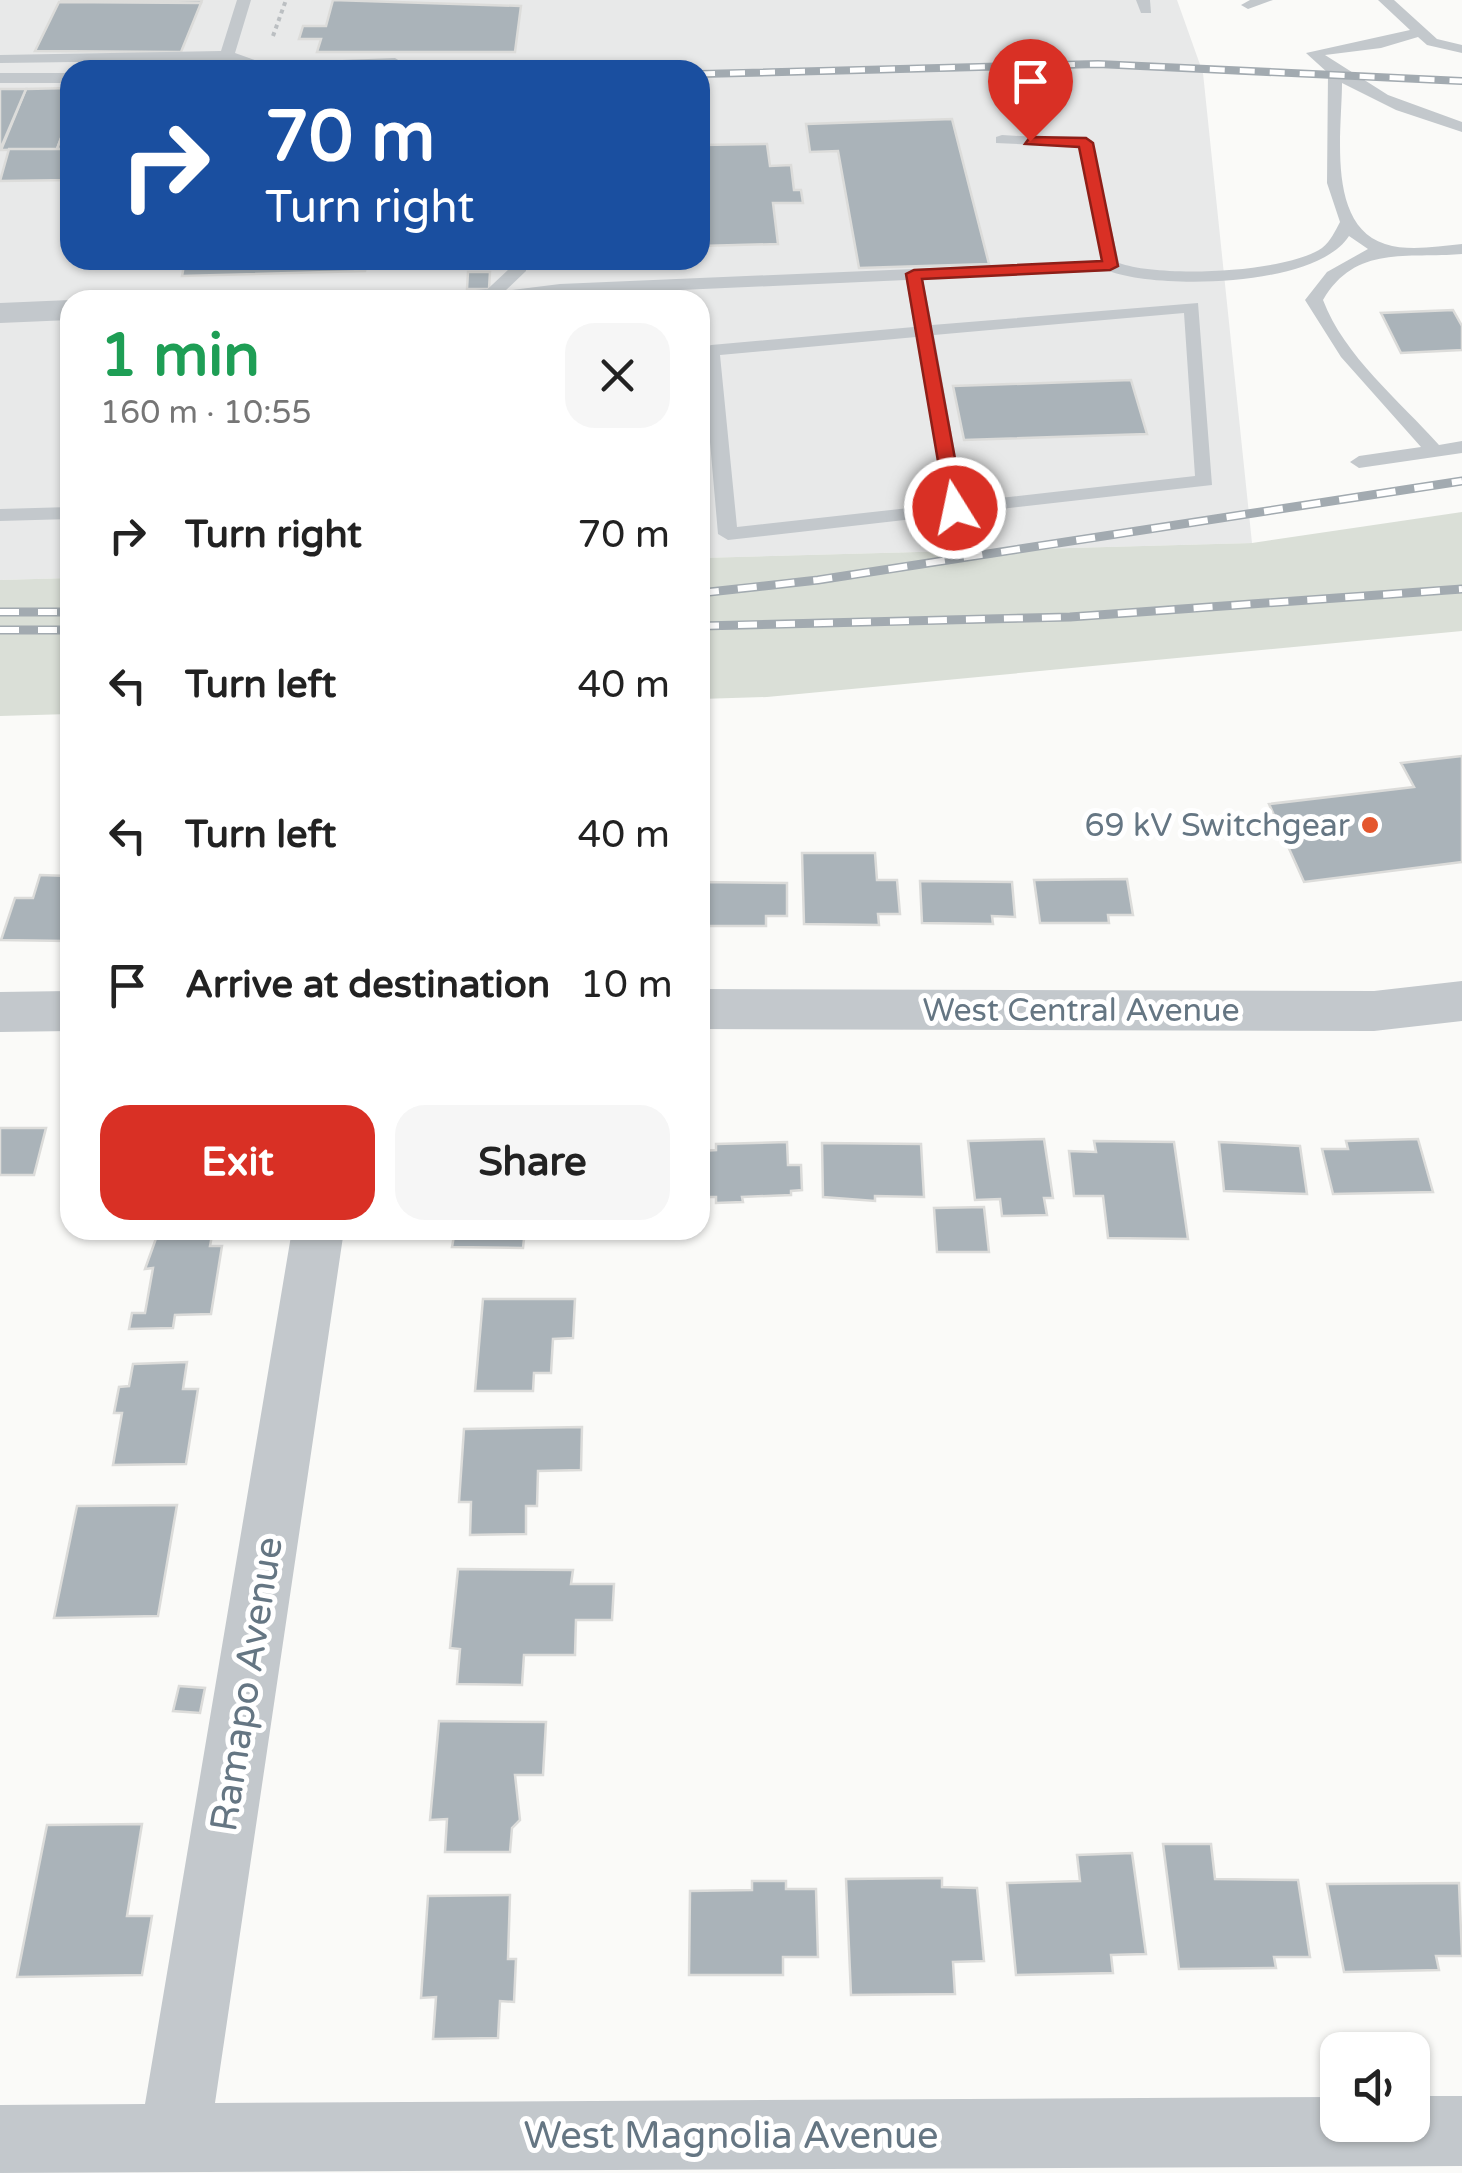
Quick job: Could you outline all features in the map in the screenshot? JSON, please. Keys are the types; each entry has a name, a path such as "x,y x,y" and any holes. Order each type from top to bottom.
{"street":[{"path":"0,313 60,310"},
{"name":"West Central Avenue","path":"710,1009 1374,1011 1462,1001"},
{"path":"0,1012 60,1011"},
{"name":"Ramapo Avenue","path":"174,2139 316,1240"},
{"name":"West Magnolia Avenue","path":"0,2140 1462,2131"}],"lane":[{"path":"226,55 244,0"},
{"path":"1248,4 1266,0"},
{"path":"1385,0 1441,46 1462,48"},
{"path":"1420,31 1386,43 1352,44 1313,53 1335,73 1385,102 1462,128"},
{"path":"0,59 226,55 239,60"},
{"path":"1335,73 1333,186 1361,242 1379,251"},
{"path":"0,78 60,78"},
{"path":"1002,140 1086,143 1110,266"},
{"path":"553,290 1110,266 1135,275 1293,263 1330,250 1348,222"},
{"path":"1436,451 1361,368 1315,308 1314,300 1324,282 1379,251 1462,249"},
{"path":"496,290 517,270"},
{"path":"656,270 658,285"},
{"path":"914,274 955,508"},
{"path":"1192,306 1205,481 955,508 728,534 711,350 1192,306"},
{"path":"1360,462 1462,447"},
{"path":"0,514 60,513"}],"shaded area":[{"path":"0,0 1177,0 1203,73 1252,543 710,558 710,290 60,290 60,578 0,580"},
{"path":"1462,512 1462,631 767,697 710,699 710,558 1252,543"},
{"path":"60,578 60,714 0,716 0,580"}],"building":[{"path":"60,0 202,0 201,3"},
{"path":"333,0 521,6 515,52 317,52 321,39 299,39 303,26 326,26"},
{"path":"59,2 201,3 181,52 35,51"},
{"path":"1040,87 1045,103 1023,104 1018,88"},
{"path":"60,88 57,149 1,150 26,89"},
{"path":"0,89 26,89 0,150"},
{"path":"952,119 989,264 859,268 838,151 810,152 806,124"},
{"path":"767,144 770,166 791,165 794,190 801,190 803,203 773,203 778,244 710,246 710,145"},
{"path":"9,149 60,149 60,180 0,181"},
{"path":"183,270 365,270 365,271 182,276"},
{"path":"468,272 490,272 489,289 467,289"},
{"path":"1453,310 1462,326 1462,350 1401,353 1381,313"},
{"path":"1131,380 1147,434 964,440 953,386"},
{"name":"69 kV Switchgear","path":"1462,756 1462,862 1304,882 1269,804 1414,787 1401,763"},
{"path":"802,853 875,853 877,880 897,880 900,914 878,914 879,925 804,924"},
{"path":"40,875 60,876 60,941 1,940 15,898 33,898"},
{"path":"1127,879 1133,915 1108,915 1109,923 1040,923 1034,880"},
{"path":"920,881 1012,882 1015,917 992,916 993,924 922,923"},
{"path":"710,882 787,883 787,916 766,916 766,926 710,926"},
{"path":"0,1128 46,1128 34,1175 0,1175"},
{"path":"1044,1139 1053,1198 1044,1198 1047,1215 1002,1216 1000,1199 975,1200 968,1141"},
{"path":"1418,1139 1433,1192 1333,1194 1322,1149 1348,1149 1346,1141"},
{"path":"1094,1141 1174,1142 1188,1239 1108,1238 1103,1196 1074,1196 1069,1151 1096,1152"},
{"path":"787,1142 788,1165 801,1165 802,1190 791,1191 791,1195 742,1197 743,1202 716,1203 716,1197 710,1197 710,1150 716,1150 716,1144"},
{"path":"1219,1142 1300,1146 1307,1194 1224,1191"},
{"path":"822,1143 921,1144 924,1197 875,1196 875,1201 823,1197"},
{"path":"984,1207 989,1252 937,1252 934,1208"},
{"path":"155,1240 211,1240 210,1246 222,1246 211,1314 175,1315 173,1328 129,1329 132,1313 145,1313 153,1268 145,1269"},
{"path":"453,1240 524,1240 523,1248 452,1247"},
{"path":"483,1299 575,1299 573,1338 553,1339 551,1373 534,1373 533,1391 475,1391"},
{"path":"187,1362 183,1389 198,1389 186,1464 113,1465 122,1413 114,1413 119,1387 129,1386 133,1364"},
{"path":"582,1427 581,1470 538,1471 537,1506 526,1506 526,1534 470,1535 471,1502 459,1502 464,1429"},
{"path":"177,1505 158,1616 54,1618 77,1506"},
{"path":"458,1569 573,1570 571,1584 614,1584 612,1620 576,1620 575,1655 524,1655 522,1685 457,1684 460,1649 450,1648"},
{"path":"179,1686 205,1688 200,1713 173,1711"},
{"path":"439,1721 546,1722 543,1775 515,1775 520,1820 512,1828 510,1852 445,1852 447,1819 430,1820"},
{"path":"142,1824 127,1916 152,1916 142,1975 17,1977 47,1825"},
{"path":"1163,1844 1211,1844 1215,1879 1298,1880 1310,1957 1274,1957 1276,1968 1179,1969"},
{"path":"1132,1853 1146,1954 1111,1955 1113,1973 1016,1975 1007,1883 1080,1881 1077,1855"},
{"path":"942,1878 942,1887 977,1888 984,1961 953,1962 955,1994 851,1995 846,1879"},
{"path":"752,1881 786,1881 786,1889 816,1889 818,1957 783,1957 783,1975 689,1975 690,1891 752,1890"},
{"path":"1459,1883 1462,1956 1436,1956 1439,1970 1344,1972 1327,1884"},
{"path":"510,1895 508,1959 516,1959 514,2002 500,2001 498,2038 433,2039 436,1997 421,1998 428,1896"}],"railway":[{"path":"710,74 1098,64 1462,81"},
{"path":"710,592 818,580 1462,481"},
{"path":"710,626 1070,617 1462,589"},
{"path":"0,612 60,612"},
{"path":"0,630 60,630"}],"place":[{"name":"69 kV Switchgear","path":"1370,825"}],"route":[{"path":"955,508 914,274 1110,266 1086,143 1030,141"}]}
